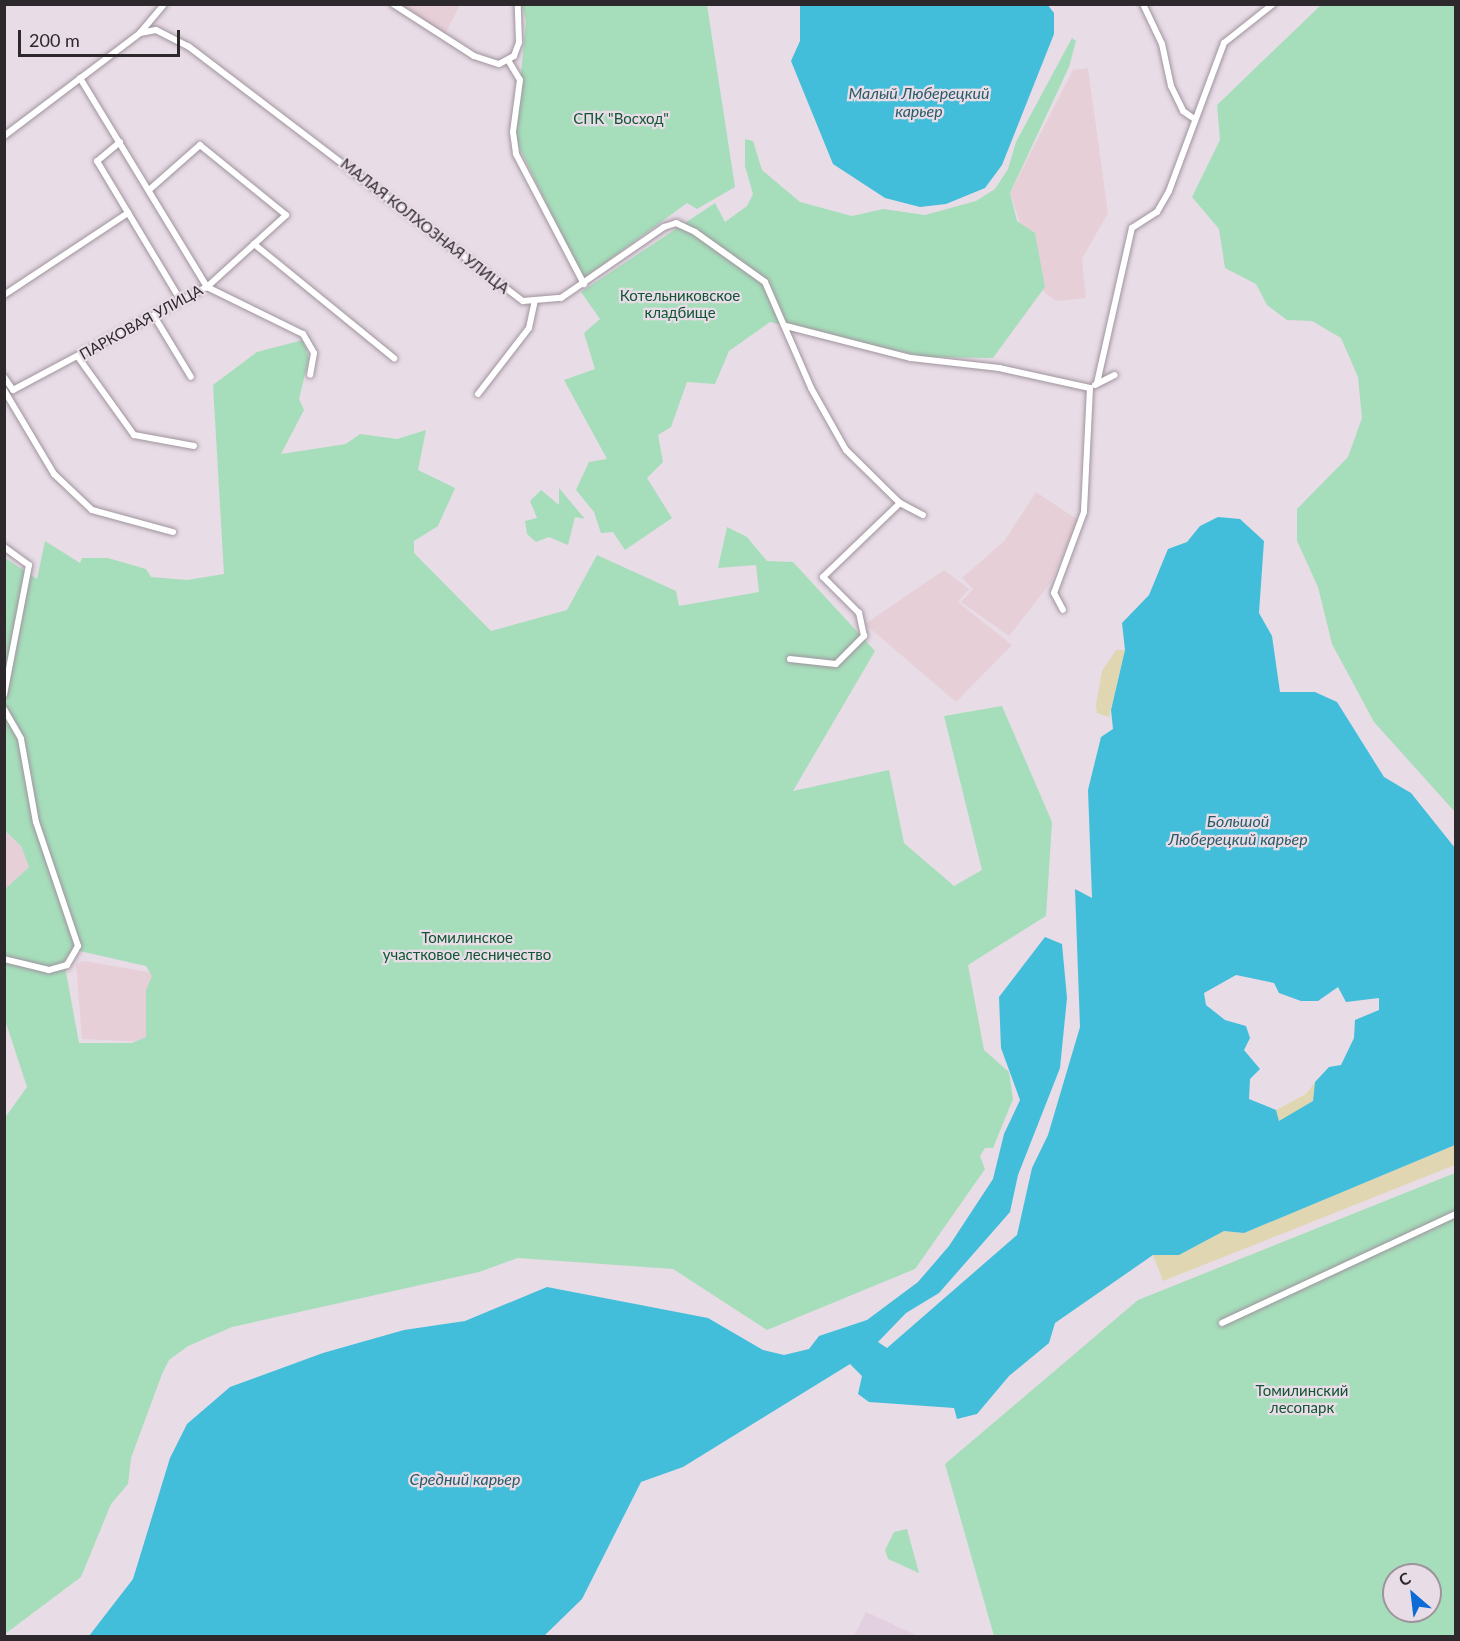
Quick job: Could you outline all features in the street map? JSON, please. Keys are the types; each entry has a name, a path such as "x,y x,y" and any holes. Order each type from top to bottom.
{"street":[{"path":"4,136 140,33 164,4"},
{"path":"393,4 489,61 508,60"},
{"path":"508,60 523,25 518,4"},
{"path":"1143,4 1162,44 1171,86 1183,111 1193,118"},
{"path":"1097,383 1132,228 1157,212 1169,191 1193,118 1224,43 1273,4"},
{"name":"МАЛАЯ КОЛХОЗНАЯ УЛИЦА","path":"140,33 156,30 188,46 509,292 534,304"},
{"path":"508,60 520,80 513,132 516,154 584,284"},
{"path":"80,78 207,287 303,334 314,353 310,375"},
{"path":"120,142 97,161 181,301"},
{"name":"ПАРКОВАЯ УЛИЦА","path":"7,392 78,357 207,287 286,215 200,145 149,190"},
{"path":"4,295 128,213"},
{"path":"478,394 529,327 534,304 561,298 676,223 757,275 771,291 811,388 846,450 900,503 923,515"},
{"path":"254,244 394,358"},
{"path":"154,316 191,377"},
{"path":"786,326 889,354 999,368 1090,388 1115,375"},
{"path":"78,357 134,435 194,446"},
{"path":"4,377 7,392 54,474 92,510 173,532"},
{"path":"1063,610 1054,593 1084,512 1090,388"},
{"path":"789,660 836,664 864,636 859,614 823,577 900,503"},
{"path":"4,548 29,565 4,695"},
{"path":"4,709 21,739 36,822 78,946 67,965 49,970 4,959"},
{"path":"1221,1323 1455,1214"}],"shaded area":[{"path":"402,5 460,5 445,34"},
{"path":"1088,68 1108,213 1082,259 1086,298 1056,301 1043,291 1010,193 1073,70"},
{"path":"1036,492 1078,520 1051,582 1009,636 961,602 973,589 962,578 1005,540"},
{"path":"944,570 969,589 958,602 1012,645 956,702 865,624"},
{"path":"4,831 21,846 29,867 5,890"},
{"path":"84,961 166,975 166,1043 82,1039 76,964"},
{"path":"866,1612 918,1636 854,1636"}],"green space":[{"name":"СПК \"Восход\"","path":"522,5 707,5 735,187 697,209 687,203 586,277 581,274 515,139 526,21"},
{"path":"1321,5 1455,5 1455,812 1374,722 1332,644 1318,587 1297,541 1297,509 1348,457 1362,418 1358,377 1341,338 1312,321 1287,320 1267,305 1256,284 1225,268 1219,229 1192,197 1220,140 1217,105"},
{"name":"Котельниковское кладбище","path":"1072,38 1076,41 1069,67 1010,193 1017,221 1035,233 1045,287 993,358 925,357 770,322 729,351 715,384 687,382 671,427 658,435 663,462 647,478 672,518 625,550 613,532 601,533 594,512 576,490 589,462 607,459 564,380 595,369 584,333 600,319 581,292 715,203 725,222 747,206 753,194 745,166 745,139 753,141 762,170 800,202 852,216 883,209 925,215 976,201 995,189 1008,169 1016,142"},
{"name":"Томилинское участковое лесничество","path":"303,340 309,358 299,399 304,410 281,454 346,444 360,434 397,439 426,430 418,470 455,488 438,526 414,541 414,553 491,631 567,610 597,555 676,591 679,606 759,592 756,565 718,568 727,527 747,537 767,561 793,562 875,651 793,791 889,770 904,843 954,886 982,870 944,716 1002,706 1052,822 1046,916 968,965 984,1050 1009,1072 1013,1099 993,1148 985,1148 980,1156 985,1169 915,1269 767,1330 673,1269 518,1258 479,1272 232,1327 188,1346 169,1360 162,1374 131,1458 128,1484 111,1504 81,1577 5,1634 4,1119 27,1087 5,1020 4,890 29,867 21,846 5,831 5,558 37,579 45,541 80,563 82,558 108,558 146,569 151,577 187,580 224,574 213,385 257,352","holes":["75,950 146,966 152,976 146,990 146,1037 132,1043 79,1043 64,961"]},
{"path":"559,488 585,519 575,517 568,545 549,537 536,542 527,534 525,521 537,518 530,501 541,490 559,505"},
{"name":"Томилинский лесопарк","path":"1455,1173 1455,1636 994,1636 945,1464 1138,1300"},
{"path":"907,1529 919,1573 888,1559 885,1550 894,1532"}],"sand":[{"path":"1116,650 1125,650 1109,717 1097,713 1096,705 1102,671"},
{"path":"1315,1082 1313,1101 1279,1122 1276,1110 1306,1094"},
{"path":"1455,1145 1455,1165 1163,1281 1153,1255 1179,1255 1224,1231 1244,1233"}],"water":[{"name":"Малый Люберецкий карьер","path":"1047,4 1054,13 1054,34 1002,165 985,188 946,204 920,207 885,198 833,164 791,61 800,41 800,5"},
{"path":"1218,517 1240,519 1264,541 1259,613 1272,636 1280,692 1315,692 1337,702 1384,777 1411,793 1455,848 1455,1145 1244,1233 1224,1231 1179,1255 1153,1255 1055,1323 1049,1343 1009,1376 977,1414 957,1419 954,1408 869,1402 858,1394 862,1376 850,1364 683,1467 641,1482 582,1599 544,1636 89,1636 133,1579 170,1458 187,1424 230,1387 323,1353 404,1330 465,1321 547,1287 708,1318 763,1350 784,1355 809,1349 819,1336 867,1320 918,1282 949,1246 993,1179 1004,1134 1020,1100 1001,1048 999,997 1045,937 1062,944 1067,998 1060,1068 1018,1175 1010,1212 939,1293 906,1313 878,1342 887,1348 1017,1235 1032,1168 1048,1135 1080,1027 1075,889 1092,898 1088,790 1101,737 1113,729 1111,710 1125,650 1122,623 1149,595 1168,549 1187,542 1200,526","holes":["1236,975 1274,983 1279,993 1301,1001 1318,1001 1338,987 1346,1002 1379,998 1379,1010 1355,1020 1354,1038 1341,1065 1329,1067 1315,1082 1313,1101 1279,1121 1276,1110 1249,1099 1250,1079 1260,1069 1244,1050 1250,1038 1246,1026 1225,1020 1206,1005 1204,993"]}],"water label":[{"name":"Большой Люберецкий карьер","path":"1238,830"},
{"name":"Средний карьер","path":"465,1479"}]}
